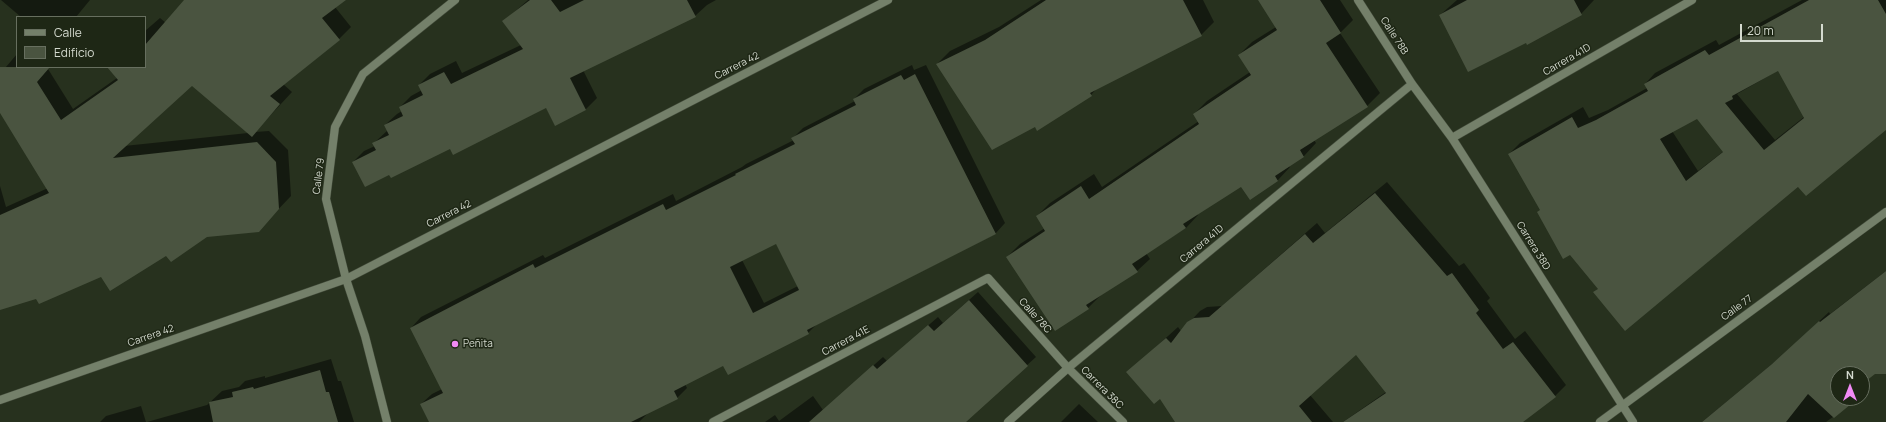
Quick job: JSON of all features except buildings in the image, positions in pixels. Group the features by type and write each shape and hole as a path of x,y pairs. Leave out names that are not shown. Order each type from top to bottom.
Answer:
{"street":[{"name":"Calle 79","path":"387,422 365,336 346,279 326,199 336,127 363,74 456,0"},
{"name":"Carrera 42","path":"0,400 346,279 888,0"},
{"name":"Calle 78B","path":"1358,0 1412,84"},
{"name":"Carrera 41D","path":"1452,138 1692,0"},
{"name":"Carrera 38D","path":"1412,84 1452,138 1633,422"},
{"name":"Carrera 41D","path":"1008,422 1068,368 1412,84"},
{"name":"Calle 77","path":"1600,422 1886,212"},
{"name":"Calle 78C","path":"988,278 1068,368"},
{"name":"Carrera 41E","path":"713,422 988,278"},
{"name":"Carrera 38C","path":"1068,368 1123,422"}],"place":[{"name":"Peñita","path":"455,344"}]}
